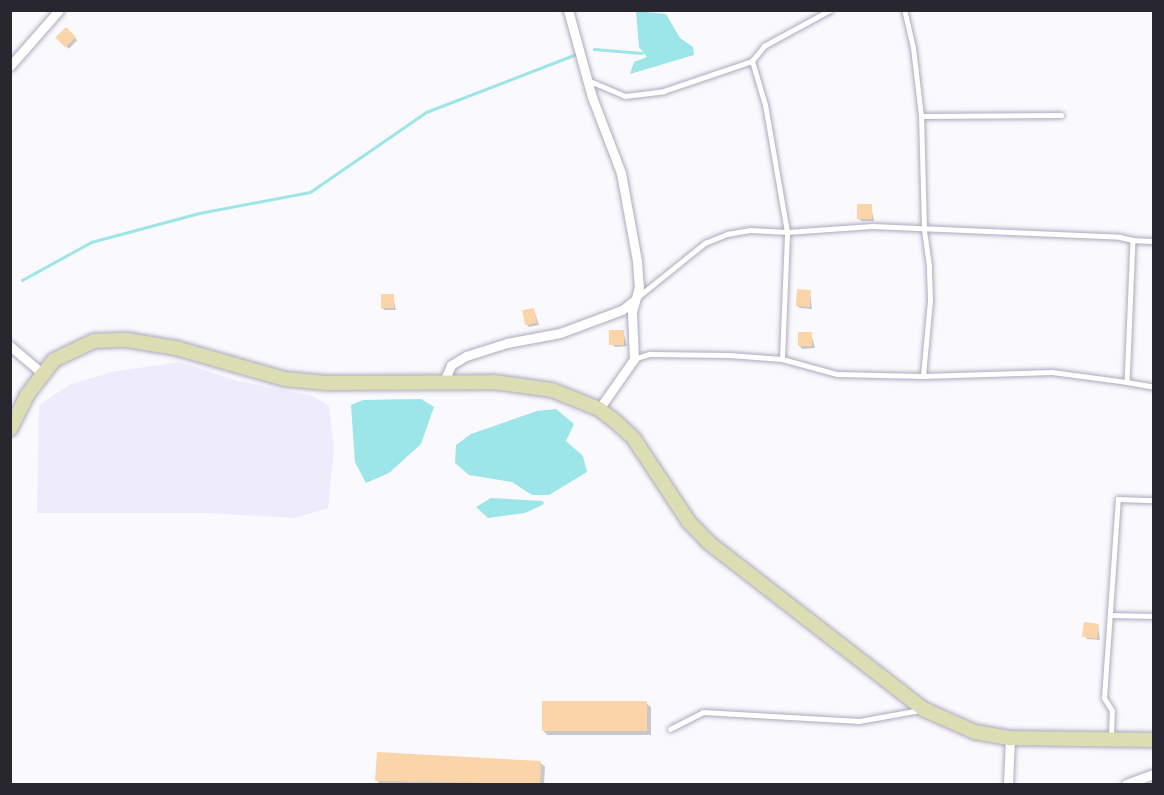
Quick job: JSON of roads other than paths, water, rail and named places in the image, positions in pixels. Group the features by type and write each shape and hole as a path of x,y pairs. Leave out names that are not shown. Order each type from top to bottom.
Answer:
{"main road":[{"path":"10,429 42,374 68,350 94,342 127,340 176,348 285,379 327,384 444,381 530,385 575,397 599,409 634,439 688,522 708,542 923,709 975,732 1010,738 1112,742 1154,740"}],"street":[{"path":"10,66 59,10"},
{"path":"568,10 586,72 621,173 638,261 632,312 634,359 599,409"},
{"path":"444,381 451,365 466,356 507,343 561,333 622,310 635,300"},
{"path":"10,346 42,374"},
{"path":"1008,784 1010,738"},
{"path":"1126,784 1154,774"}],"lane":[{"path":"586,72 596,85 625,96 664,91 752,61 765,46 830,10"},
{"path":"904,10 921,116 924,229 930,300 923,376"},
{"path":"752,61 765,105 787,232 782,359"},
{"path":"921,116 1061,115"},
{"path":"635,300 705,243 727,234 750,230 787,232 823,227 1029,230 1154,241"},
{"path":"1127,382 1133,240"},
{"path":"634,359 649,354 782,359 837,374 923,376 1052,372 1154,387"},
{"path":"1112,742 1112,711 1104,698 1118,499 1154,500"},
{"path":"1110,615 1154,616"},
{"path":"670,729 703,712 859,721 923,709"}],"water":[{"path":"636,11 666,14 680,38 693,47 694,55 630,74 634,62 647,57 639,47"},
{"path":"421,399 434,407 421,444 389,473 366,483 355,462 351,405 363,400"},
{"path":"556,409 574,424 566,441 583,456 587,472 549,495 532,495 512,482 469,475 455,463 456,445 471,434 537,411"},
{"path":"491,498 543,501 544,504 525,513 488,518 476,507"}],"waterway":[{"path":"594,49 642,53"},
{"path":"22,280 91,242 199,213 310,192 426,112 574,55"}]}
